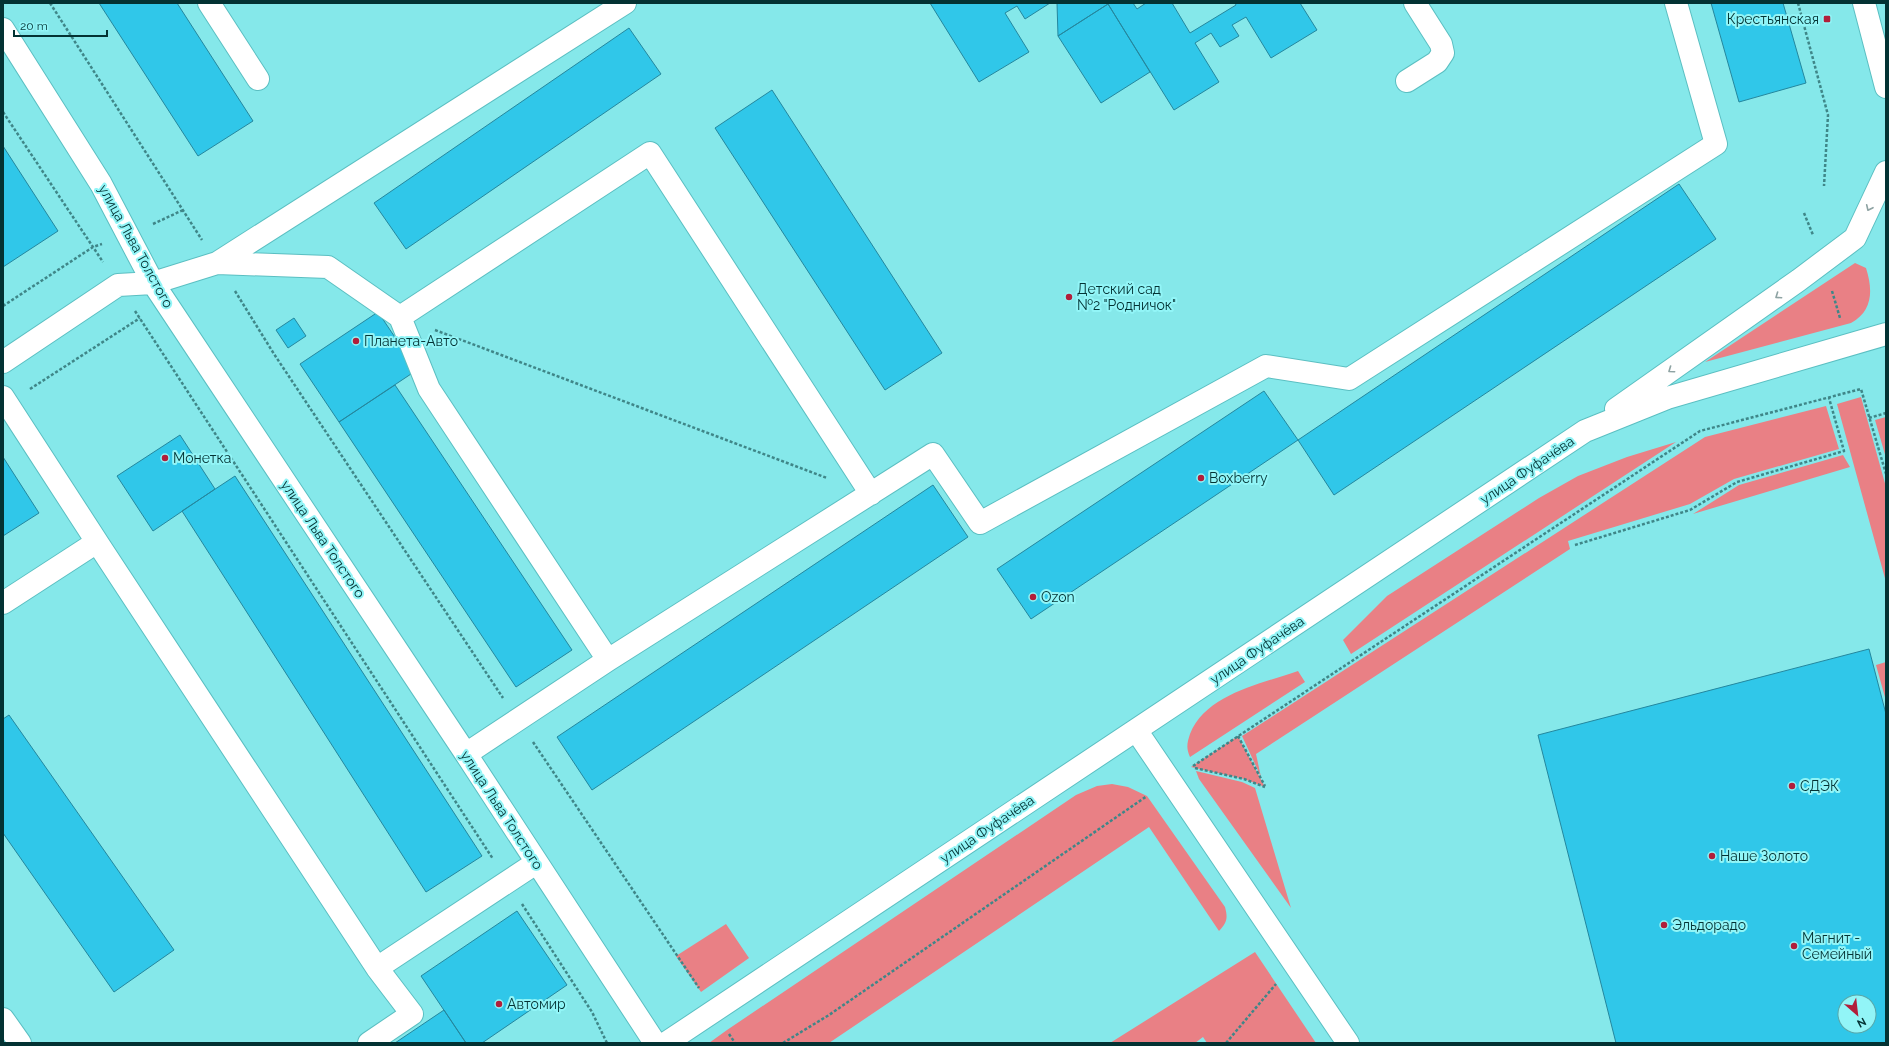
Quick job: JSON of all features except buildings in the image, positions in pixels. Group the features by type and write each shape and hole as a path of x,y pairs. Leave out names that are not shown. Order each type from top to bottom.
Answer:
{"street":[{"path":"209,3 258,79"},
{"path":"3,362 118,285 153,283 217,263 625,3"},
{"path":"1407,81 1437,62 1443,53 1441,44 1415,3"},
{"path":"466,754 608,660 933,454 980,523 1266,366 1349,379 1716,144 1676,3"},
{"path":"1864,3 1886,87"},
{"name":"улица Льва Толстого","path":"3,29 101,184 153,283 466,754 655,1043"},
{"path":"400,317 650,153 871,494"},
{"path":"1585,431 1799,280 1855,238 1886,172"},
{"path":"217,263 328,267 400,317 428,389 608,660"},
{"name":"улица Фуфачёва","path":"666,1043 1585,431 1667,398 1886,334"},
{"path":"5,400 377,968 412,1014 369,1043"},
{"path":"3,603 97,542"},
{"path":"1136,730 1348,1043"},
{"path":"377,968 536,863"},
{"path":"3,1019 20,1043"}],"path":[{"path":"50,3 278,360 701,992"},
{"path":"1798,3 1828,115 1824,186"},
{"path":"3,112 140,318 508,882 592,1012 607,1043"},
{"path":"3,306 93,247 129,236 183,210"},
{"path":"1804,213 1814,239"},
{"path":"1831,288 1842,325"},
{"path":"400,317 871,494"},
{"path":"5,400 140,318"},
{"path":"1238,736 1248,758 1265,786 1244,779 1191,767 1700,431 1861,389 1886,474"},
{"path":"1575,545 1690,510 1737,482 1844,451 1829,398"},
{"path":"1869,418 1886,413"},
{"path":"783,1043 835,1011 1170,780"},
{"path":"1226,1043 1277,984"},
{"path":"727,1030 735,1043"}],"shaded area":[{"path":"1855,263 1866,268 1870,284 1870,292 1864,312 1851,323 1705,362"},
{"path":"1861,397 1886,487 1886,582 1837,404"},
{"path":"1826,406 1839,449 1734,479 1690,504 1568,541 1570,549 1256,754 1261,777 1242,736 1705,437"},
{"path":"1886,417 1886,458 1875,420"},
{"path":"1676,442 1351,654 1343,640 1387,596 1539,498 1578,476 1627,457"},
{"path":"1843,455 1850,467 1693,514 1739,485"},
{"path":"1886,662 1886,701 1876,665"},
{"path":"1298,671 1305,682 1190,757 1187,746 1190,734 1198,720 1208,709 1236,692"},
{"path":"1238,736 1265,787 1244,779 1191,767"},
{"path":"1196,771 1242,782 1255,788 1291,908 1199,779"},
{"path":"1112,784 1128,787 1147,796 1225,907 1226,920 1219,931 1149,827 829,1043 709,1043 1076,795 1097,786"},
{"path":"726,924 749,958 701,992 676,956"},
{"path":"1255,952 1316,1043 1207,1043 1203,1037 1195,1043 1110,1043"}],"place":[{"name":"Крестьянская","path":"1827,19"},
{"name":"Детский сад №2 \"Родничок\"","path":"1069,297"},
{"name":"Планета-Авто","path":"356,341"},
{"name":"Монетка","path":"165,458"},
{"name":"Boxberry","path":"1201,478"},
{"name":"Ozon","path":"1033,597"},
{"name":"СДЭК","path":"1792,786"},
{"name":"Наше Золото","path":"1712,856"},
{"name":"Эльдорадо","path":"1664,925"},
{"name":"Магнит - Семейный","path":"1794,946"},
{"name":"Автомир","path":"499,1004"}]}
